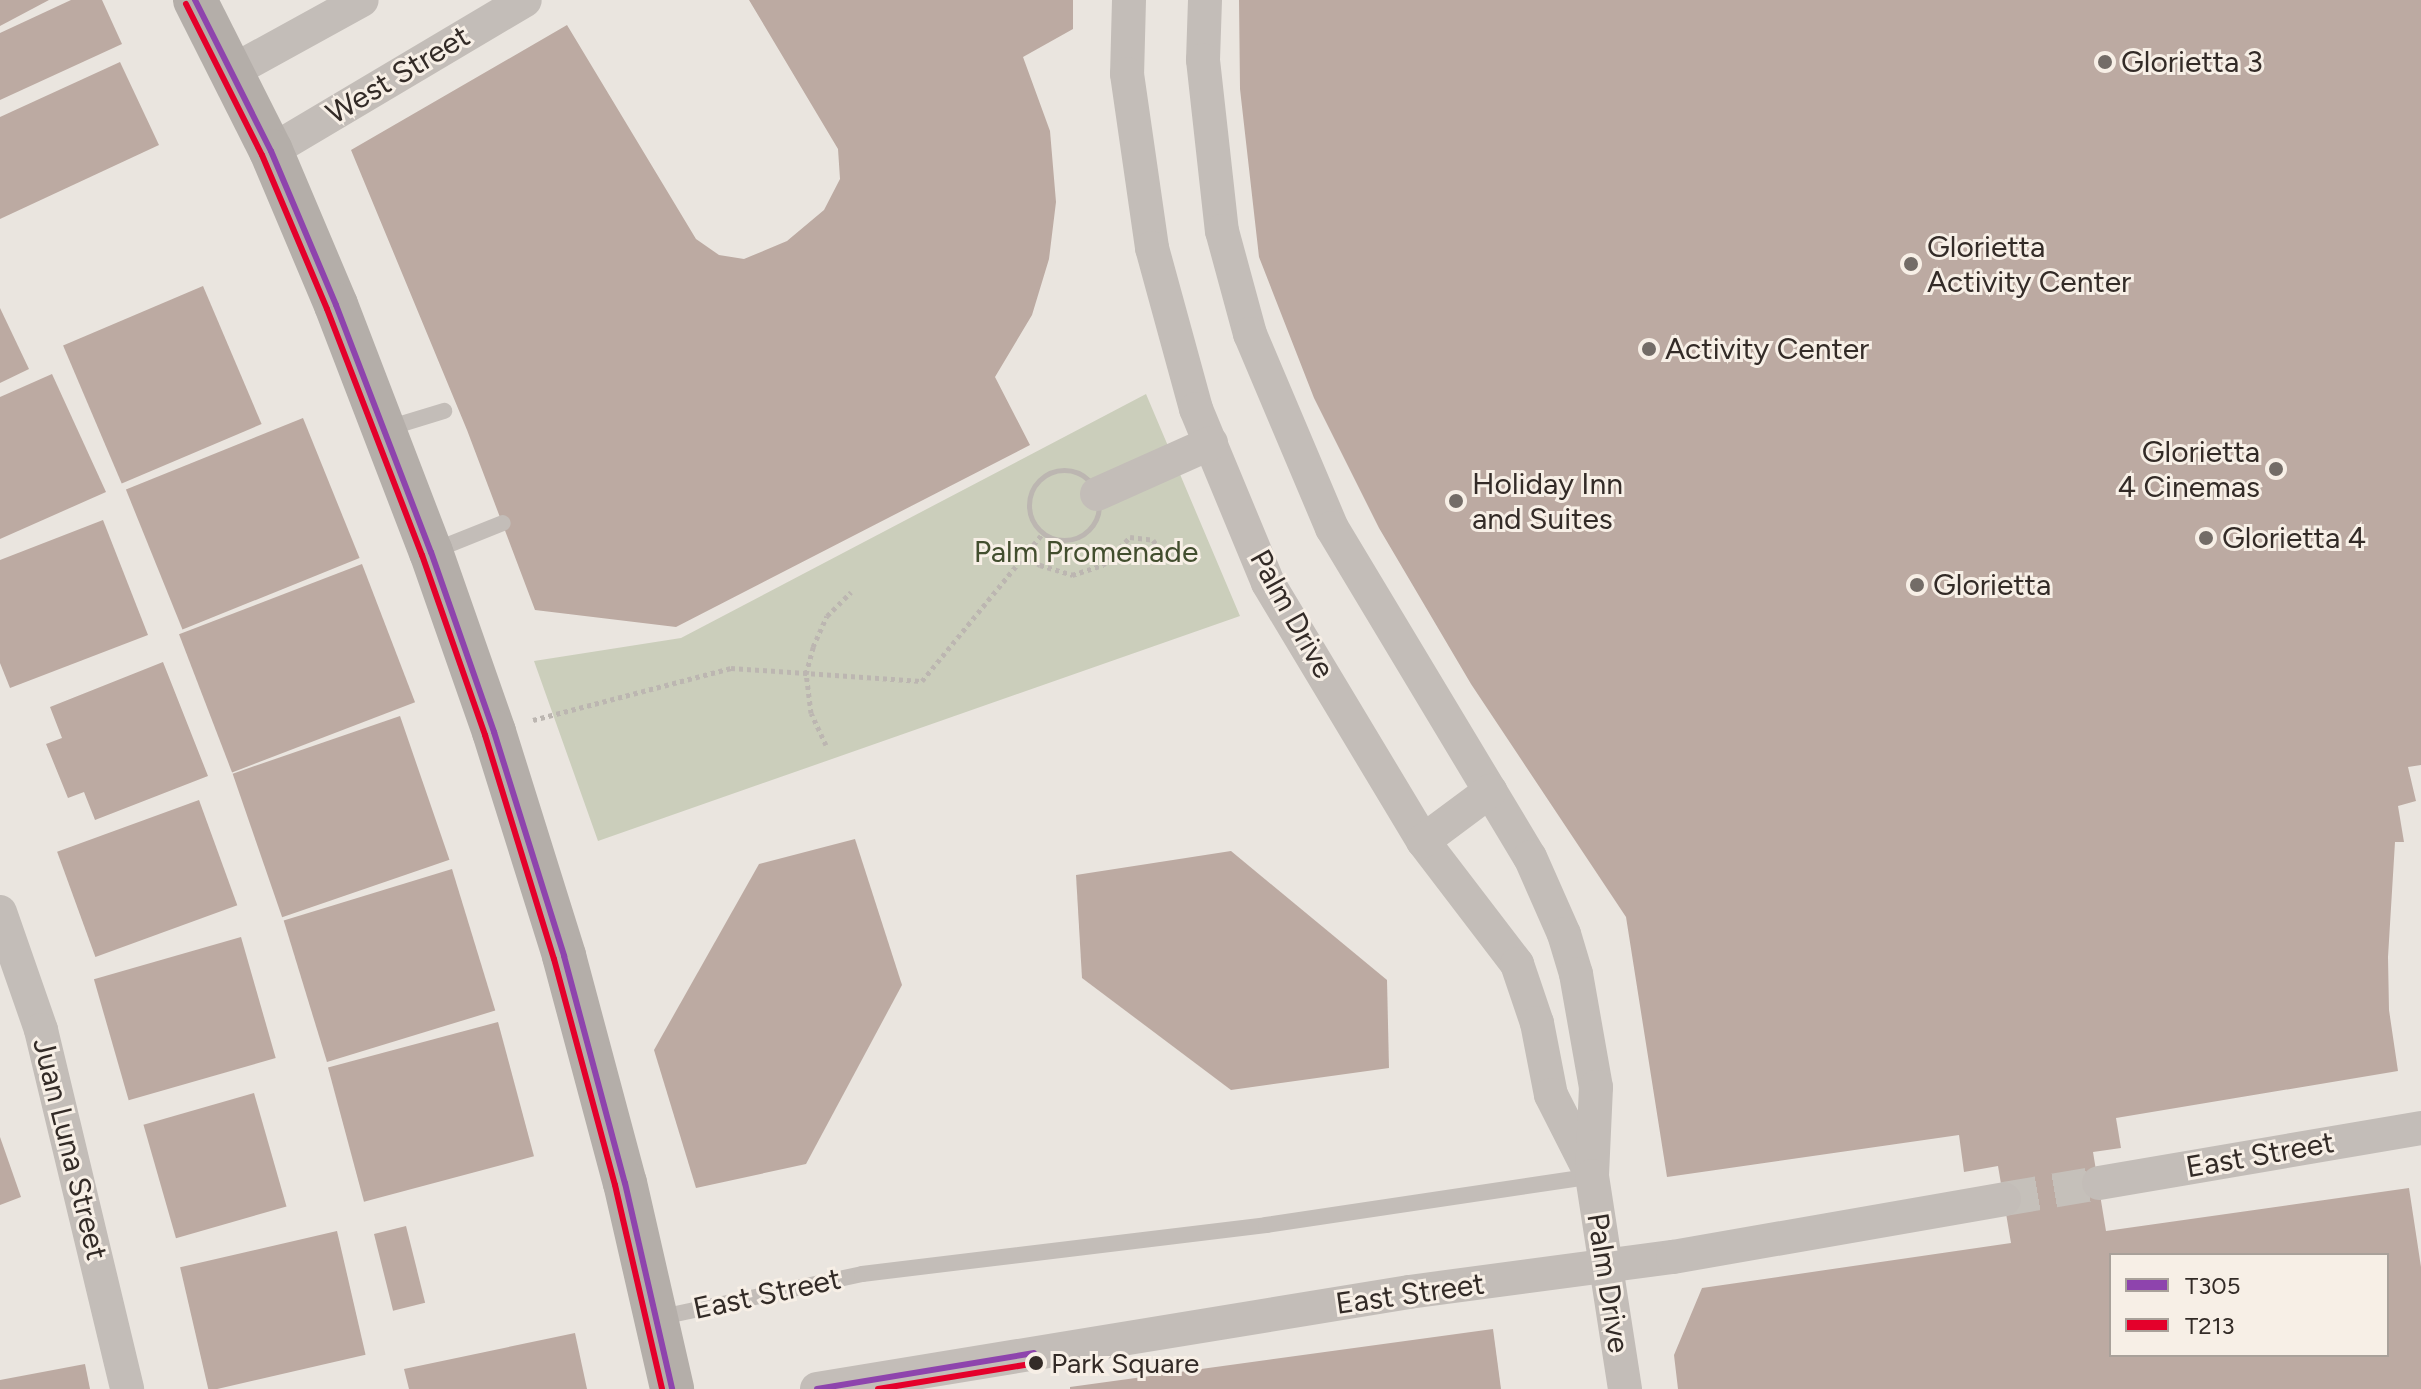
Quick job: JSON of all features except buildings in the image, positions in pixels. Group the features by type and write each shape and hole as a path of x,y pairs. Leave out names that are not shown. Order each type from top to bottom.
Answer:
{"main road":[{"path":"195,0 271,151 385,429 494,732 564,956 625,1183 672,1389"}],"street":[{"path":"231,72 362,0"},
{"name":"West Street","path":"271,151 525,0"},
{"name":"Palm Drive","path":"1129,0 1127,74 1152,248 1196,409 1268,583 1375,755 1423,841 1517,964 1537,1023 1551,1095 1592,1176"},
{"name":"Palm Drive","path":"1205,0 1203,60 1222,231 1250,334 1332,528 1546,889 1576,974 1596,1087 1592,1176 1625,1389"},
{"path":"1097,494 1211,443"},
{"path":"1423,841 1490,791"},
{"name":"Juan Luna Street","path":"0,912 41,1030 127,1389"},
{"name":"East Street","path":"2099,1183 2421,1128"},
{"name":"East Street","path":"817,1389 1409,1292 1606,1267 2004,1199"}],"lane":[{"path":"385,429 444,411"},
{"path":"431,552 503,523"},
{"name":"East Street","path":"656,1318 862,1274 1266,1225 1592,1176"}],"path":[{"path":"552,715 731,668 922,681 1043,533"},
{"path":"1024,555 1040,565 1072,575 1103,565 1130,537 1153,540 1162,553"},
{"path":"826,745 811,713 806,674 813,647 827,616 851,592"}],"green space":[{"name":"Palm Promenade","path":"1146,394 1240,616 598,841 534,661 681,638"}],"tunnel":[{"path":"2004,1199 2099,1183"}],"transit line":[{"name":"T305","path":"195,0 271,151 336,305 431,552 494,732 564,956 625,1183 672,1389"},
{"name":"T213","path":"186,4 262,155 327,309 422,555 485,735 554,959 615,1185 662,1389"},
{"name":"T305","path":"817,1389 1034,1353"},
{"name":"T213","path":"878,1389 1036,1363"}],"place":[{"name":"Glorietta 3","path":"2105,62"},
{"name":"Glorietta Activity Center","path":"1911,264"},
{"name":"Activity Center","path":"1649,349"},
{"name":"Glorietta 4 Cinemas","path":"2276,469"},
{"name":"Holiday Inn and Suites","path":"1456,501"},
{"name":"Glorietta 4","path":"2206,538"},
{"name":"Glorietta","path":"1917,585"},
{"name":"Park Square","path":"1036,1363"}]}
